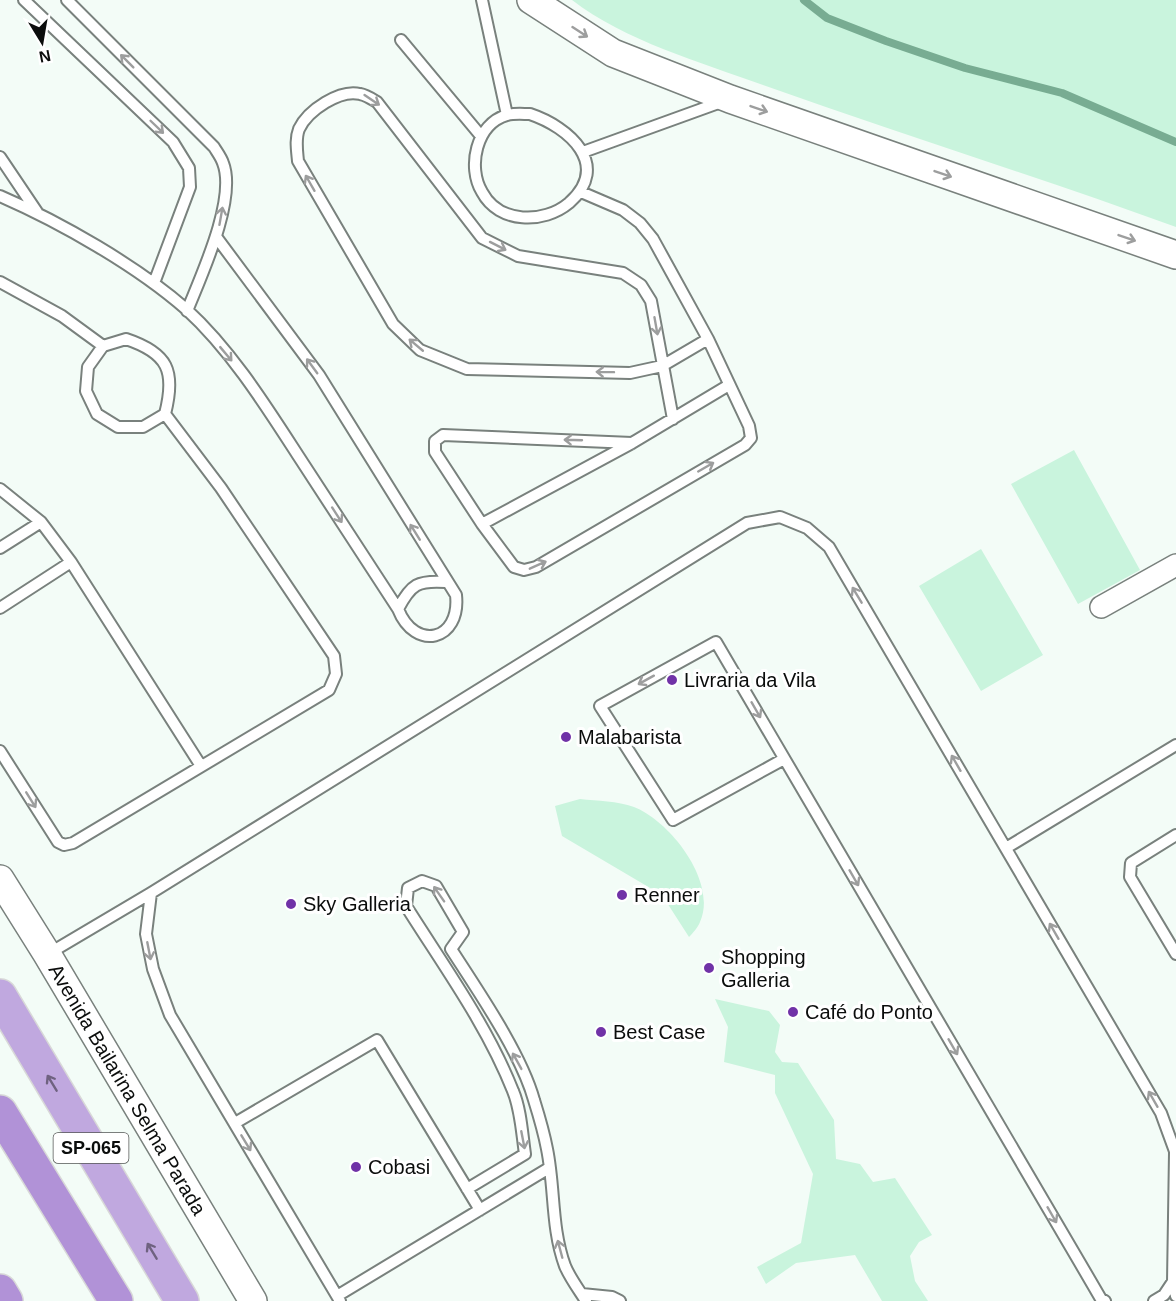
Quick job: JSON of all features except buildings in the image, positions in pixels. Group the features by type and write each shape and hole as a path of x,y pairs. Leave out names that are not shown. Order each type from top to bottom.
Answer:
{"highway":[{"name":"SP-065","path":"0,996 182,1301"},
{"name":"SP-065","path":"0,1112 116,1301"},
{"path":"0,1291 6,1301"}],"street":[{"path":"531,0 613,53 730,99 1176,255"},
{"path":"1101,607 1176,565"},
{"name":"Avenida Bailarina Selma Parada","path":"0,879 253,1301"}],"lane":[{"path":"24,0 173,142 189,168 190,187 154,283"},
{"path":"67,0 214,147 224,163 226,187 217,238 187,311"},
{"path":"482,0 507,115"},
{"path":"401,40 482,136"},
{"path":"673,419 662,366 651,301 641,285 623,273 518,256 482,238 377,102 361,94 345,93 319,107 300,127 296,141 298,161 393,324 420,350 467,369 630,373 662,366 708,339"},
{"path":"583,152 730,99"},
{"path":"530,114 551,121 569,134 583,152 585,177 581,192 560,210 532,220 503,213 482,193 474,164 482,136 492,122 507,115 530,114"},
{"path":"0,157 37,212"},
{"path":"581,192 623,210 640,223 653,239 708,339 749,426 751,438 745,445 536,567 524,570 514,567 482,524 435,452 435,441 443,435 632,443"},
{"path":"0,196 37,212 154,283 187,311 227,354 268,410 398,609 404,625 418,635 435,636 450,628 458,612 456,595 319,375 217,238"},
{"path":"0,282 62,316 103,346"},
{"path":"126,339 149,347 166,365 171,389 165,414 143,427 118,427 97,414 86,392 88,367 103,346 126,339"},
{"path":"482,524 632,443 729,385"},
{"path":"0,751 58,842 64,845 73,843 329,690 336,674 334,656 221,488 165,414"},
{"path":"2,493 41,522 71,562 201,766"},
{"path":"47,954 151,893 747,523 780,517 807,528 829,547 1161,1113 1176,1154 1174,1280 1176,1296"},
{"path":"0,548 41,522"},
{"path":"0,608 71,562"},
{"path":"398,609 407,591 425,580 446,582"},
{"path":"784,759 673,820 600,706 716,642 1096,1290 1106,1301"},
{"path":"1006,848 1176,745"},
{"path":"1176,835 1131,863 1130,877 1176,954"},
{"path":"467,1190 525,1154 514,1093 506,1076 479,1025 406,906 408,888 422,881 436,886 463,932 451,949 522,1071 534,1098 549,1168 557,1236 566,1269 584,1298 612,1297 620,1301"},
{"path":"151,893 146,934 153,969 170,1015 339,1299 549,1168"},
{"path":"235,1123 377,1040 480,1210"},
{"path":"1154,1301 1164,1295 1174,1280"}],"green space":[{"path":"572,0 1176,0 1176,227 689,59 615,27"},
{"path":"1074,450 1140,570 1078,604 1011,484"},
{"path":"981,549 1043,655 981,691 919,586"},
{"path":"580,799 614,802 634,807 648,814 675,839 697,872 702,889 704,906 700,922 689,937 662,895 562,836 555,806"},
{"path":"715,999 769,1011 780,1025 775,1052 782,1062 798,1063 834,1120 836,1159 860,1164 873,1182 895,1178 932,1235 919,1242 910,1256 915,1281 928,1301 882,1301 855,1255 796,1263 766,1284 757,1267 801,1243 813,1174 775,1093 775,1075 724,1062 728,1027"}],"waterway":[{"path":"804,0 827,18 886,41 965,68 1062,93 1176,142"}],"place":[{"name":"Livraria da Vila","path":"672,680"},
{"name":"Malabarista","path":"566,737"},
{"name":"Renner","path":"622,895"},
{"name":"Sky Galleria","path":"291,904"},
{"name":"Shopping Galleria","path":"709,968"},
{"name":"Café do Ponto","path":"793,1012"},
{"name":"Best Case","path":"601,1032"},
{"name":"Cobasi","path":"356,1167"}]}
